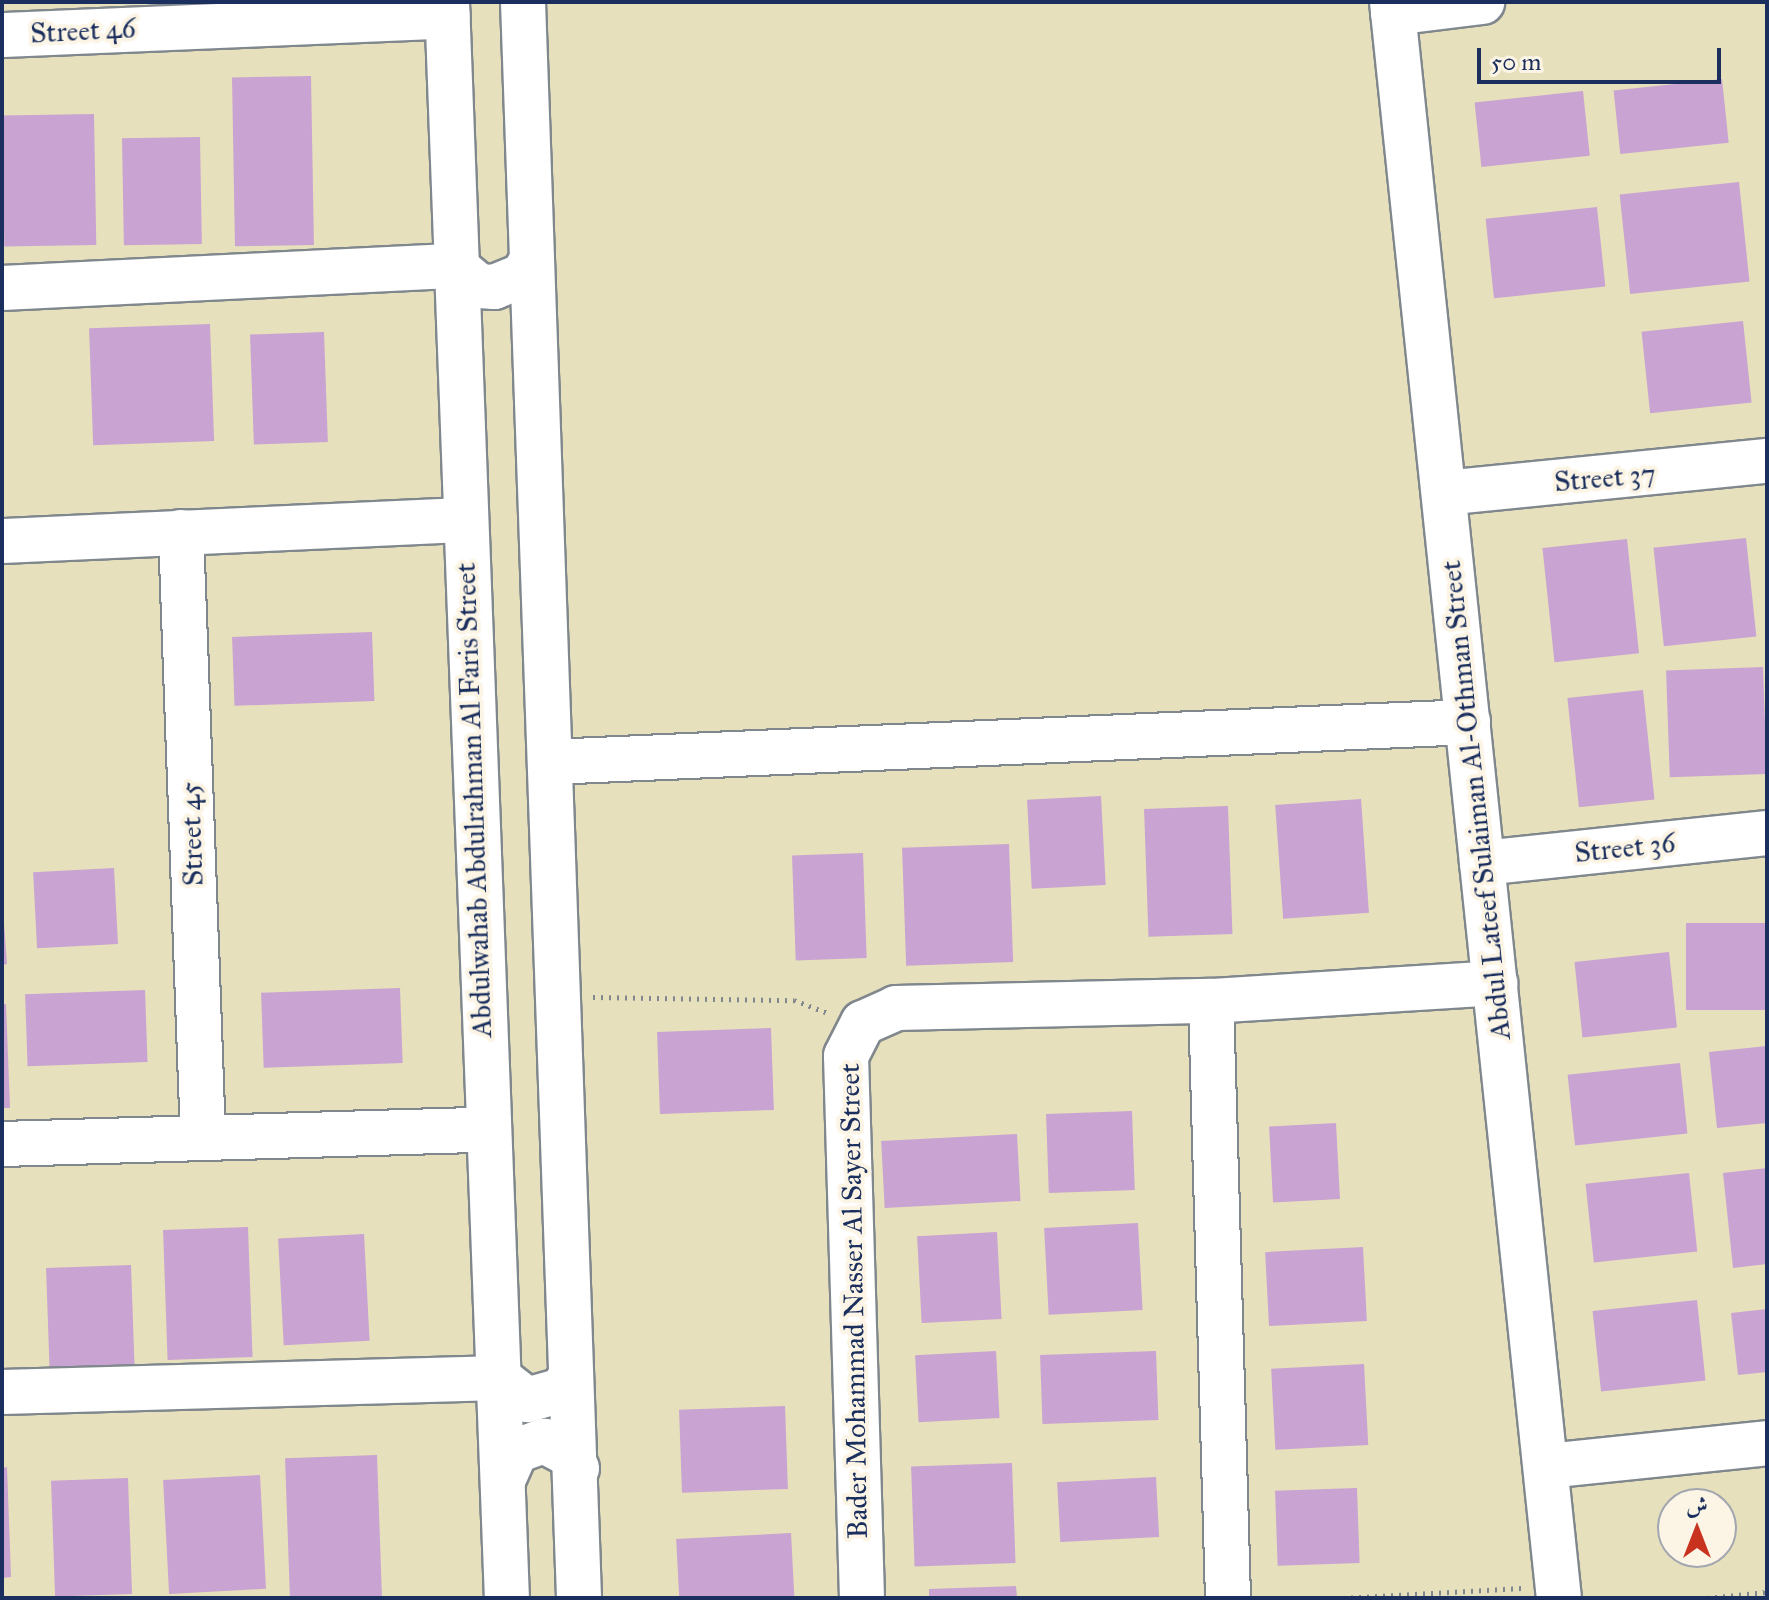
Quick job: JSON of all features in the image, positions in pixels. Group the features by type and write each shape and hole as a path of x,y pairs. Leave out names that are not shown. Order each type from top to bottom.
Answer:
{"street":[{"path":"523,2 556,996 577,1468 579,1598"},
{"path":"1393,8 1482,2"},
{"name":"Abdul Lateef Sulaiman Al-Othman Street","path":"1393,8 1559,1592"},
{"name":"Street 46","path":"2,35 164,15 447,9"},
{"name":"Abdulwahab Abdulrahman Al Faris Street","path":"447,9 463,520 486,1130 504,1478 506,1596"},
{"path":"2,288 455,266 479,286 494,287 523,275 531,261"},
{"path":"458,344 465,330 493,314 523,323 534,335"},
{"name":"Street 37","path":"1444,493 1767,461"},
{"path":"2,541 463,520"},
{"name":"Street 45","path":"181,532 203,1137"},
{"path":"550,762 1468,722"},
{"name":"Street 36","path":"1482,863 1767,833"},
{"name":"Bader Mohammad Nasser Al Sayer Street","path":"862,1598 846,1056 854,1034 896,1008 1211,1001 1495,983"},
{"path":"1211,1001 1228,1598"},
{"path":"2,1144 486,1130"},
{"path":"2,1392 499,1378 510,1393 536,1400 562,1390 571,1375"},
{"path":"504,1478 516,1451 544,1441 570,1455 577,1468"},
{"path":"1546,1466 1767,1443"}],"path":[{"path":"556,996 794,1000 820,1007 854,1034"},
{"path":"1343,1598 1559,1592"},
{"path":"1707,1598 1767,1592"}],"building":[{"path":"311,76 314,245 235,246 232,77"},
{"path":"1722,79 1729,143 1620,154 1614,90"},
{"path":"1583,91 1590,156 1481,167 1475,102"},
{"path":"94,114 96,245 4,247 2,116"},
{"path":"200,137 202,244 124,245 122,138"},
{"path":"1739,182 1749,281 1630,294 1620,195"},
{"path":"1597,207 1605,287 1494,298 1486,219"},
{"path":"1743,321 1752,403 1650,413 1642,332"},
{"path":"210,324 214,441 93,445 89,328"},
{"path":"324,332 328,442 254,445 250,335"},
{"path":"1746,538 1756,636 1664,646 1654,548"},
{"path":"1627,539 1639,653 1554,662 1542,548"},
{"path":"372,632 374,701 234,706 232,637"},
{"path":"1763,667 1767,774 1670,777 1666,670"},
{"path":"1643,690 1654,799 1579,807 1567,698"},
{"path":"1101,796 1106,885 1032,889 1027,800"},
{"path":"1361,799 1369,913 1283,919 1275,805"},
{"path":"1228,806 1232,934 1149,937 1144,809"},
{"path":"1009,844 1013,962 906,966 902,848"},
{"path":"863,853 867,958 796,960 792,855"},
{"path":"114,868 118,944 37,948 33,872"},
{"path":"2,896 7,964 2,965"},
{"path":"1686,923 1767,923 1767,1010 1686,1010"},
{"path":"1669,952 1677,1028 1582,1038 1575,962"},
{"path":"400,988 403,1063 264,1068 261,993"},
{"path":"145,990 148,1062 28,1066 25,994"},
{"path":"6,1004 10,1108 2,1108 2,1005"},
{"path":"771,1028 774,1110 660,1114 657,1032"},
{"path":"1767,1046 1767,1123 1717,1128 1709,1052"},
{"path":"1680,1063 1687,1134 1575,1145 1568,1075"},
{"path":"1132,1111 1135,1190 1049,1193 1046,1114"},
{"path":"1336,1123 1340,1199 1273,1202 1269,1127"},
{"path":"1017,1134 1021,1201 885,1208 881,1141"},
{"path":"1767,1168 1767,1264 1733,1268 1723,1173"},
{"path":"1689,1173 1697,1252 1594,1262 1586,1184"},
{"path":"1138,1223 1143,1310 1049,1315 1044,1228"},
{"path":"248,1227 253,1357 168,1360 163,1230"},
{"path":"997,1232 1002,1319 922,1323 917,1236"},
{"path":"364,1234 370,1341 284,1345 278,1239"},
{"path":"1363,1247 1367,1321 1269,1326 1265,1252"},
{"path":"131,1265 135,1369 50,1372 46,1268"},
{"path":"1697,1300 1705,1381 1601,1392 1593,1311"},
{"path":"1767,1309 1767,1372 1738,1375 1731,1313"},
{"path":"996,1351 1000,1418 919,1422 915,1355"},
{"path":"1156,1351 1158,1420 1042,1424 1040,1355"},
{"path":"1364,1364 1368,1445 1275,1450 1271,1369"},
{"path":"785,1406 788,1489 682,1493 679,1410"},
{"path":"377,1455 382,1596 290,1598 285,1458"},
{"path":"1012,1463 1015,1563 915,1566 911,1467"},
{"path":"7,1467 11,1577 2,1578 2,1468"},
{"path":"260,1475 266,1589 169,1594 163,1480"},
{"path":"1156,1477 1159,1537 1060,1542 1057,1482"},
{"path":"128,1478 132,1594 55,1597 51,1481"},
{"path":"1357,1488 1360,1563 1278,1566 1275,1491"},
{"path":"791,1533 794,1598 679,1598 676,1539"},
{"path":"1016,1586 1017,1598 929,1598 929,1589"}]}
